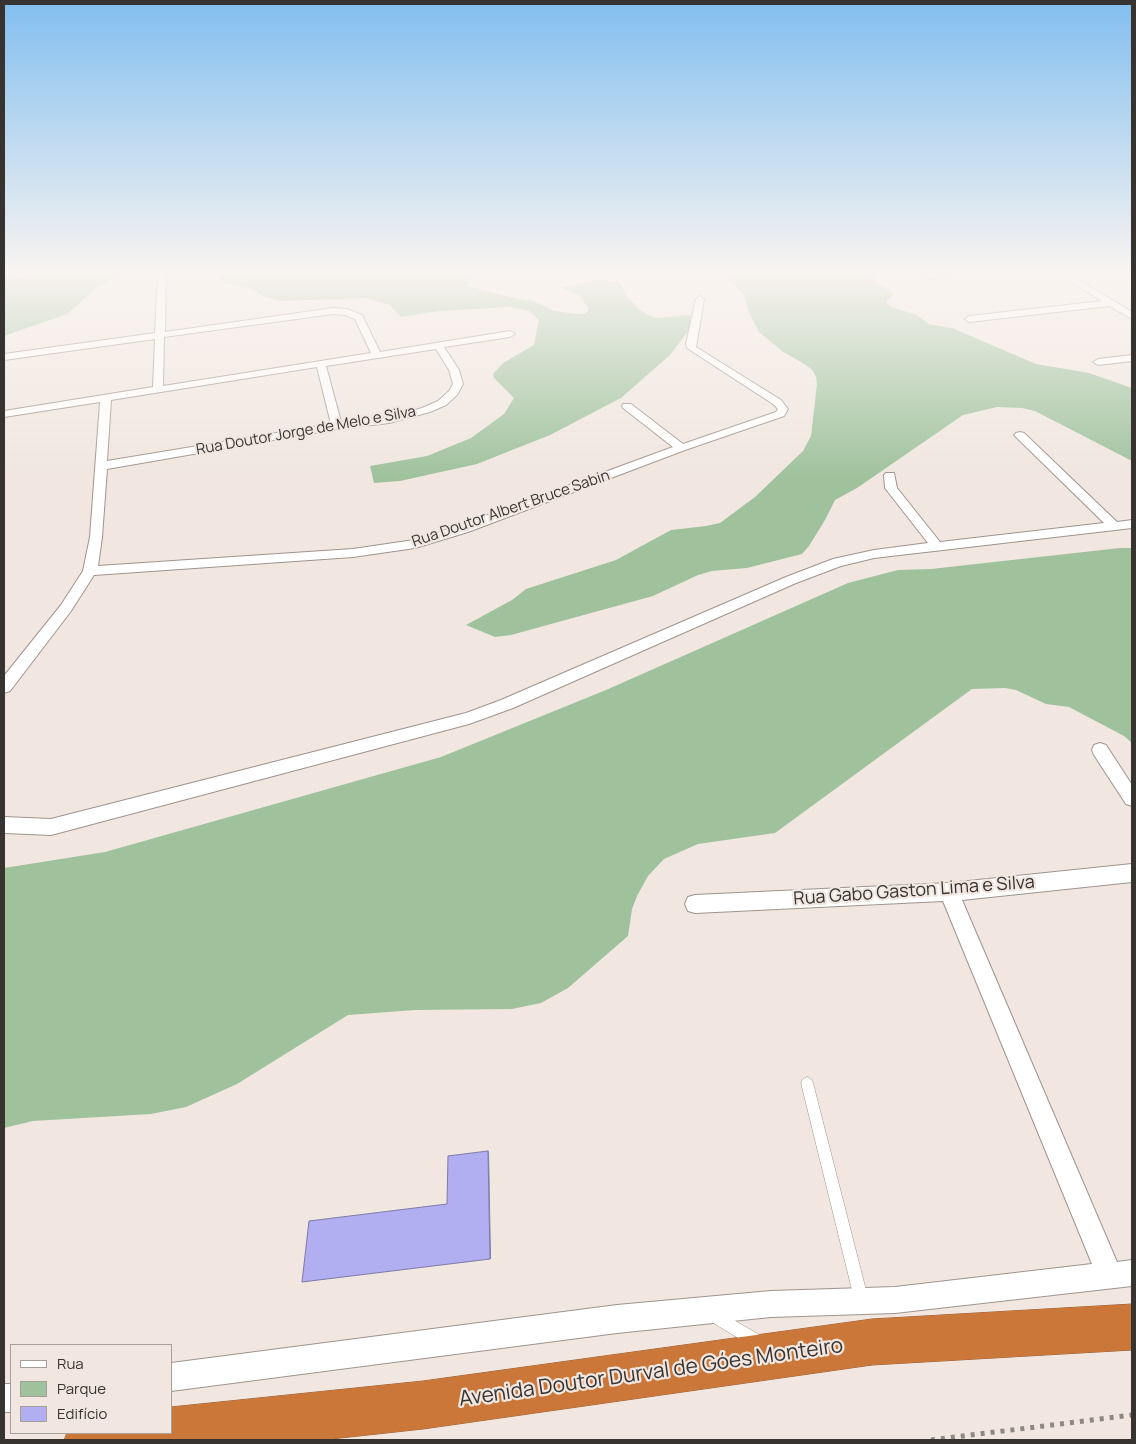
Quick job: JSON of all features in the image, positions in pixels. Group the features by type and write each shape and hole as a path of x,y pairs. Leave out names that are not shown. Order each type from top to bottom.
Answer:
{"highway":[{"name":"Avenida Doutor Durval de Góes Monteiro","path":"172,1432 423,1405 872,1342 1132,1327"},
{"path":"89,1440 150,1434"}],"street":[{"path":"4,356 108,341"},
{"path":"158,389 161,341"},
{"path":"370,341 377,356"},
{"path":"4,414 466,341"},
{"name":"Rua Doutor Albert Bruce Sabin","path":"90,571 353,553 415,544 463,529 681,448 773,417 782,412 783,409 777,402 692,348 692,341"},
{"name":"Rua Doutor Jorge de Melo e Silva","path":"101,466 337,426 389,420 442,403 453,393 458,384 454,370 439,346"},
{"path":"1098,362 1132,358"},
{"path":"321,365 337,426"},
{"path":"4,687 66,608 90,571 96,537 106,397"},
{"path":"627,406 681,448"},
{"path":"1020,435 1112,525"},
{"path":"890,475 891,488 937,546"},
{"path":"4,825 42,827 66,823 441,727 507,704 815,570 838,562 874,554 1132,524"},
{"path":"1100,750 1132,799"},
{"name":"Rua Gabo Gaston Lima e Silva","path":"694,904 949,892 1132,873"},
{"path":"172,1377 617,1319 771,1304 895,1300 1121,1274 949,892"}],"lane":[{"path":"806,1083 862,1300"},
{"path":"706,1310 780,1354"}],"path":[{"path":"931,1440 1132,1415"}],"green space":[{"path":"535,341 680,341 670,355 621,398 550,435 477,464 400,481 374,483 370,466 427,456 471,438 504,414 514,398 494,378 493,374 503,363 534,345"},
{"path":"770,341 983,341 1036,364 1089,373 1132,388 1132,461 1035,411 1022,408 997,407 963,415 857,488 835,500 825,520 802,554 747,568 712,571 698,575 653,596 511,635 495,637 466,625 512,600 526,589 616,560 671,530 720,523 755,497 803,451 811,436 817,384 816,377 813,371 806,365 782,351"},
{"path":"1132,548 1132,743 1124,736 1069,707 1046,704 1016,690 1005,688 972,689 775,833 698,844 664,859 648,876 637,896 632,909 628,936 568,988 541,1003 512,1009 415,1010 348,1015 237,1084 186,1107 151,1114 33,1121 4,1128 4,868 105,852 441,757 606,690 848,583 898,570 931,569"}],"building":[{"path":"488,1151 490,1259 302,1282 309,1221 447,1204 448,1156"}]}
